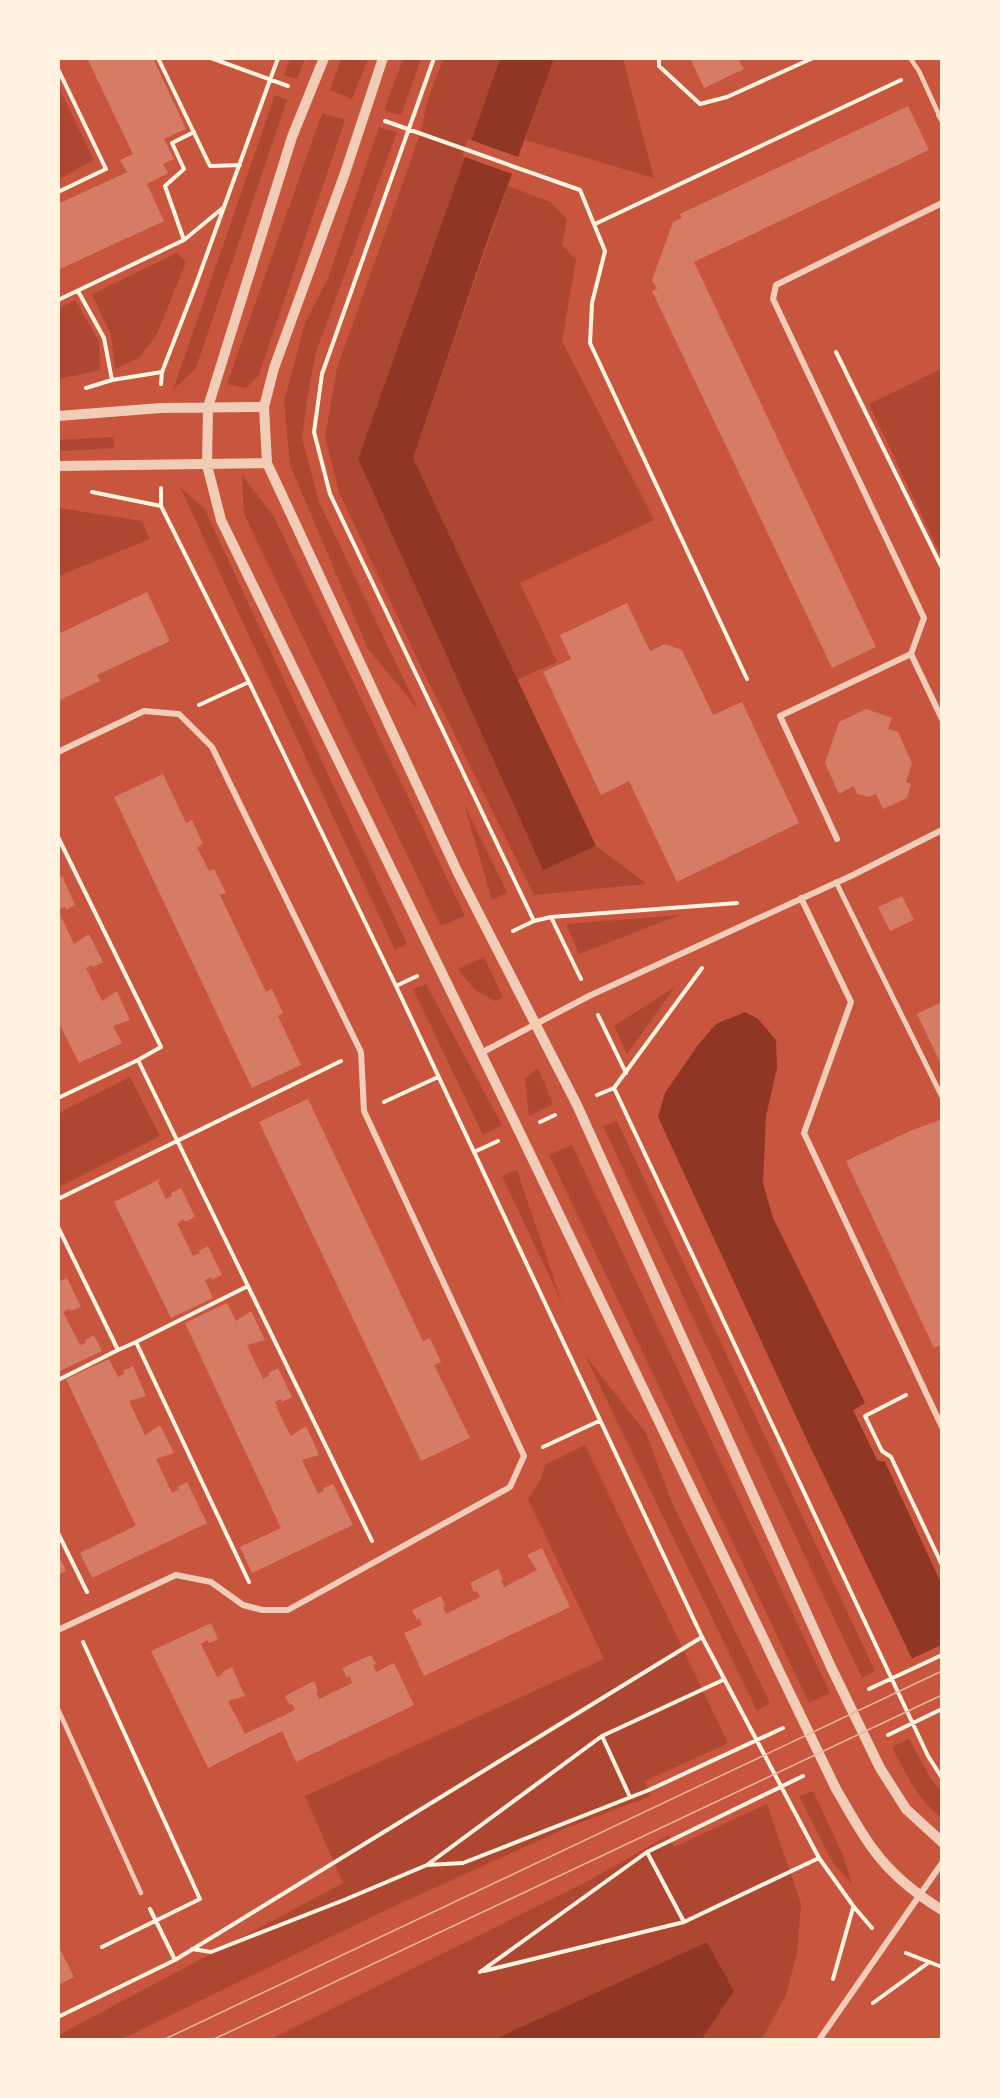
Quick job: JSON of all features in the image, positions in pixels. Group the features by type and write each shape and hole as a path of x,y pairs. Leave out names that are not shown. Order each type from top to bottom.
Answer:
{"street":[{"path":"324,58 292,137 208,407 207,465 221,520 836,1789 873,1849 919,1896 942,1910"},
{"path":"383,58 345,173 274,368 264,406 267,463 458,873 577,1105 831,1667 880,1768 906,1809 942,1842"},
{"path":"837,839 780,716 911,654 924,618 773,299 776,285 942,203"},
{"path":"58,416 161,408 264,406"},
{"path":"58,466 267,463"},
{"path":"911,654 942,719"},
{"path":"58,752 144,711 179,714 212,747 361,1052 364,1111 524,1456 510,1487 288,1610 262,1610 243,1605 211,1582 176,1575 58,1629"},
{"path":"481,1053 589,996 836,882 942,830"},
{"path":"836,882 942,1097"},
{"path":"801,898 851,1002 804,1132 942,1427"},
{"path":"819,2040 942,1863"}],"lane":[{"path":"910,58 919,71 941,116"},
{"path":"58,1709 141,1893"}],"path":[{"path":"158,58 210,166 240,165"},
{"path":"80,390 112,380 162,372 225,207 278,58"},
{"path":"434,58 322,374 314,432 330,494 534,921"},
{"path":"659,58 659,66 700,104 727,97 813,58"},
{"path":"58,69 106,169 58,192"},
{"path":"595,224 919,71"},
{"path":"184,240 165,186 184,169 172,143 194,132"},
{"path":"566,185 580,190 605,251 592,303 590,343 747,679"},
{"path":"58,300 184,240 225,207"},
{"path":"78,291 104,338 112,380"},
{"path":"836,352 942,568"},
{"path":"81,489 161,506 249,682 723,1680 819,1858 854,1907 886,1943 928,1963 942,1967"},
{"path":"179,714 249,682"},
{"path":"58,837 161,1047 58,1098"},
{"path":"551,917 742,903"},
{"path":"626,1073 729,932"},
{"path":"58,1199 361,1052"},
{"path":"138,1060 380,1557"},
{"path":"364,1111 438,1077"},
{"path":"614,1088 927,1756 942,1778"},
{"path":"58,1227 118,1350"},
{"path":"58,1380 248,1286"},
{"path":"136,1342 262,1610"},
{"path":"923,1387 865,1416 882,1451 891,1456 942,1565"},
{"path":"524,1456 599,1421"},
{"path":"58,1533 96,1612"},
{"path":"74,1622 200,1899 102,1947"},
{"path":"58,2017 175,1960 702,1637"},
{"path":"191,1949 211,1952 427,1865 602,1736 723,1680"},
{"path":"602,1736 630,1797"},
{"path":"427,1865 463,1863 649,1790"},
{"path":"671,1840 647,1852 480,1972 684,1922 819,1858"},
{"path":"647,1852 684,1922"},
{"path":"141,1893 175,1960"},
{"path":"832,1984 854,1907"},
{"path":"871,2005 928,1963"}],"shaded area":[{"path":"290,59 305,59 297,79 284,75"},
{"path":"341,59 368,59 352,99 330,90"},
{"path":"403,59 421,59 401,115 384,110"},
{"path":"443,59 500,59 358,459 543,870 596,846 647,884 534,895 422,669 339,492 325,437 337,368 422,129 426,105"},
{"path":"500,59 554,59 488,239 413,458 596,846 543,870 358,459"},
{"path":"554,59 623,59 654,178 525,140"},
{"path":"58,86 94,160 59,179 58,179"},
{"path":"275,95 287,100 196,368 173,390"},
{"path":"322,113 345,120 259,375 246,388 227,384"},
{"path":"379,127 397,132 316,352 302,438 319,502 418,709 368,649 290,465 284,401 305,323 328,278"},
{"path":"508,186 550,202 567,219 562,245 576,260 562,341 654,520 520,583 557,662 517,680 413,458"},
{"path":"177,253 186,262 157,334 139,358 115,369 111,335 92,294"},
{"path":"75,300 99,341 100,370 59,379 59,308"},
{"path":"941,369 941,556 869,404"},
{"path":"113,437 114,448 59,451 59,440"},
{"path":"242,475 274,517 465,916 441,926 244,514"},
{"path":"180,487 204,508 407,944 395,950"},
{"path":"59,508 142,521 150,539 59,576"},
{"path":"464,804 507,892 492,900"},
{"path":"680,915 579,954 566,924"},
{"path":"484,957 503,997 495,1001 475,990 458,969"},
{"path":"426,984 502,1125 483,1135 413,989"},
{"path":"675,987 627,1054 614,1026"},
{"path":"745,1012 758,1019 776,1040 777,1068 766,1116 763,1183 773,1218 865,1403 853,1410 877,1460 885,1462 941,1583 941,1719 805,1436 658,1117 665,1093 698,1045 716,1024"},
{"path":"538,1068 553,1104 529,1116 525,1079"},
{"path":"130,1077 160,1136 59,1187 59,1113"},
{"path":"617,1121 875,1671 862,1678 603,1126"},
{"path":"572,1145 830,1693 809,1703 549,1155"},
{"path":"517,1170 562,1303 502,1176"},
{"path":"585,1355 646,1433 671,1500 770,1703 757,1711"},
{"path":"585,1445 728,1743 645,1781 651,1796 569,1827 388,1909 122,2039 59,2040 59,2035 343,1883 305,1796 604,1659 528,1499 541,1479 545,1465"},
{"path":"909,1739 931,1779 941,1791 941,1817 925,1803 907,1776 892,1747"},
{"path":"813,1791 843,1855 852,1884 833,1863 799,1796"},
{"path":"767,1804 801,1904 797,1953 786,1995 762,2039 702,2039 734,1991 707,1942 495,2039 269,2040 590,1880 669,1835 674,1847"},
{"path":"707,1942 734,1991 702,2039 495,2039"}],"pier":[{"path":"468,139 521,158 515,175 462,156"},
{"path":"941,1645 942,1721 940,1721 909,1660"}],"building":[{"path":"87,58 153,58 186,129 164,139 174,159 163,164 168,173 147,184 164,221 58,270 58,204 127,172 120,160 133,154"},
{"path":"690,58 744,58 739,61 744,69 704,88"},
{"path":"908,106 929,150 694,262 876,647 832,668 652,291 657,289 652,280 673,222 682,218 680,214"},
{"path":"147,592 170,641 97,675 100,681 58,701 58,634"},
{"path":"627,603 650,651 665,644 682,650 713,715 742,702 799,823 677,882 629,781 601,795 543,672 571,659 560,635"},
{"path":"866,709 892,718 888,729 898,732 912,763 906,782 911,784 907,798 883,809 876,794 869,797 857,794 854,786 839,794 825,763 839,722"},
{"path":"163,774 186,823 192,820 203,844 197,847 209,871 214,869 226,893 220,895 266,992 272,989 283,1013 278,1016 301,1065 252,1088 114,797"},
{"path":"62,876 75,905 66,910 65,907 58,910 58,878"},
{"path":"902,896 914,920 890,931 878,907"},
{"path":"58,910 74,944 89,934 103,962 86,968 102,1001 117,991 130,1020 113,1026 122,1043 79,1063 58,1021"},
{"path":"942,1002 942,1066 917,1014"},
{"path":"308,1099 423,1341 430,1338 441,1362 434,1365 470,1438 421,1461 259,1122"},
{"path":"942,1119 942,1344 934,1348 846,1161 910,1131"},
{"path":"160,1179 158,1183 166,1199 172,1196 171,1193 181,1188 195,1217 177,1223 193,1256 208,1246 222,1275 212,1280 211,1277 205,1280 213,1298 171,1318 114,1202"},
{"path":"67,1278 81,1307 63,1312 80,1345 86,1343 85,1340 94,1335 102,1351 58,1372 58,1282"},
{"path":"227,1303 236,1321 251,1311 265,1340 247,1345 263,1379 270,1375 268,1373 278,1368 292,1397 282,1402 281,1399 275,1402 282,1419 291,1436 306,1426 319,1455 302,1460 318,1494 324,1491 323,1488 333,1484 353,1525 252,1573 240,1547 281,1528 185,1323"},
{"path":"109,1359 118,1377 124,1374 123,1371 133,1366 146,1396 129,1401 145,1435 160,1425 174,1453 156,1459 172,1493 179,1489 177,1487 187,1482 207,1523 92,1578 80,1553 135,1524 66,1379"},
{"path":"542,1548 570,1607 424,1676 404,1633 422,1625 412,1610 441,1596 446,1614 480,1597 477,1591 474,1592 470,1583 498,1569 504,1587 537,1570 527,1555"},
{"path":"58,1554 66,1571 58,1575"},
{"path":"211,1623 218,1639 209,1643 207,1640 201,1644 217,1677 232,1667 245,1696 228,1701 245,1734 295,1710 285,1696 314,1681 319,1699 352,1683 350,1676 347,1678 342,1668 371,1655 376,1664 373,1665 376,1672 394,1663 414,1705 296,1762 282,1731 208,1768 151,1651"},
{"path":"58,1945 74,1977 58,1985"}],"tram line":[{"path":"163,2040 942,1671"},
{"path":"212,2040 942,1695"}]}
